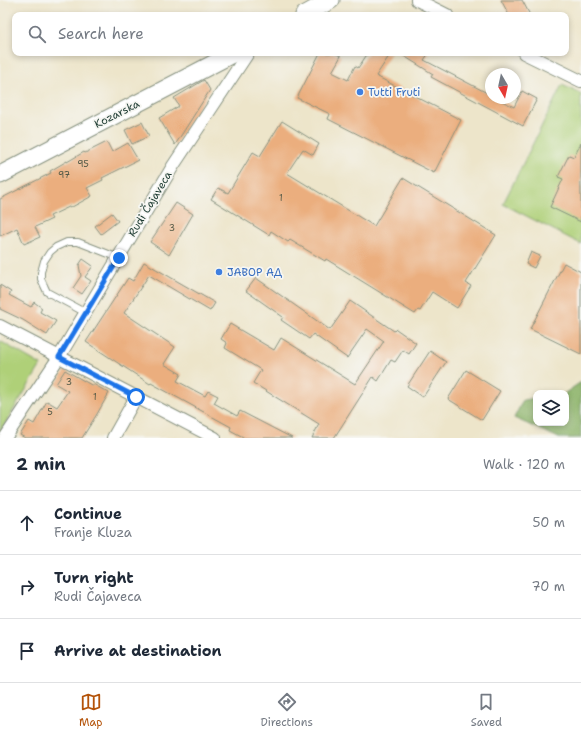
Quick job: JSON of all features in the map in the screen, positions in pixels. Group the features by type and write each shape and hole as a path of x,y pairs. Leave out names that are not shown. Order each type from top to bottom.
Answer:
{"street":[{"path":"309,12 331,0"},
{"path":"417,0 441,12"},
{"name":"Kozarska","path":"0,175 228,56"},
{"name":"Rudi Čajaveca","path":"5,438 59,357 173,166 246,56"},
{"path":"530,56 581,81"},
{"path":"0,326 215,438"},
{"path":"113,438 136,397"}],"lane":[{"path":"86,313 47,292 41,272 44,261 56,246 67,242 78,242 119,258"}],"green space":[{"path":"562,85 581,94 581,244 503,204"},
{"path":"0,341 41,365 0,432"},
{"path":"581,382 581,438 559,438 514,418 523,400 533,398 533,426 569,426 569,390"}],"building":[{"path":"501,0 522,0 528,12 507,12"},
{"path":"318,56 341,56 332,72 348,80 355,66 358,68 366,56 389,56 376,76 461,120 434,173 328,119 330,114 297,98"},
{"path":"404,56 427,56 424,60 485,92 485,104 508,104 514,107 516,104 521,104 522,91 537,99 523,126 431,77 433,74"},
{"path":"204,80 210,90 175,145 159,118 179,106 174,98"},
{"path":"282,121 319,144 313,155 303,149 287,173 374,226 403,178 496,235 466,283 471,286 457,308 432,292 420,311 418,310 415,314 326,259 325,261 290,240 288,242 271,231 269,235 211,199 218,188 228,193 253,152 260,156"},
{"path":"142,122 149,136 132,144 125,130"},
{"path":"107,142 112,152 128,143 138,160 102,178 103,180 87,188 92,196 72,207 71,206 50,216 52,219 35,227 40,237 24,244 17,228 0,236 0,199 51,173 50,171 67,161"},
{"path":"581,143 581,222 550,207 563,179 558,177 569,155 574,157"},
{"path":"176,203 193,214 169,255 150,242"},
{"path":"112,213 118,221 101,234 95,226"},
{"path":"531,252 540,256 534,268 526,264"},
{"path":"83,259 93,266 85,277 91,281 82,294 73,288 81,276 79,265"},
{"path":"144,262 215,303 210,311 149,275 124,313 175,347 164,364 181,374 177,381 205,396 208,391 218,396 214,403 237,416 240,411 292,438 245,438 230,430 231,427 151,383 150,384 86,342 128,278 133,281"},
{"path":"564,263 581,272 581,354 530,329"},
{"path":"256,278 330,330 350,301 394,331 396,329 416,343 409,354 403,350 395,362 391,360 378,381 373,377 334,438 312,438 319,424 253,383 261,370 225,348 227,343 221,339 230,324 274,350 281,338 355,384 384,341 367,329 347,358 313,334 309,339 281,320 283,317 246,291"},
{"path":"0,285 11,292 9,295 31,307 34,302 42,308 40,312 56,321 47,335 23,320 0,309"},
{"path":"430,351 446,362 423,397 407,386"},
{"path":"65,370 93,386 93,384 109,393 82,438 25,438 20,435 29,421 34,424 47,401 57,407 68,391 56,384"},
{"path":"466,370 500,391 482,420 448,399"}],"place":[{"name":"Tutti Fruti","path":"360,92"},
{"name":"ЈАВОР АД","path":"219,272"}],"route":[{"path":"119,258 59,357 136,397"}]}
